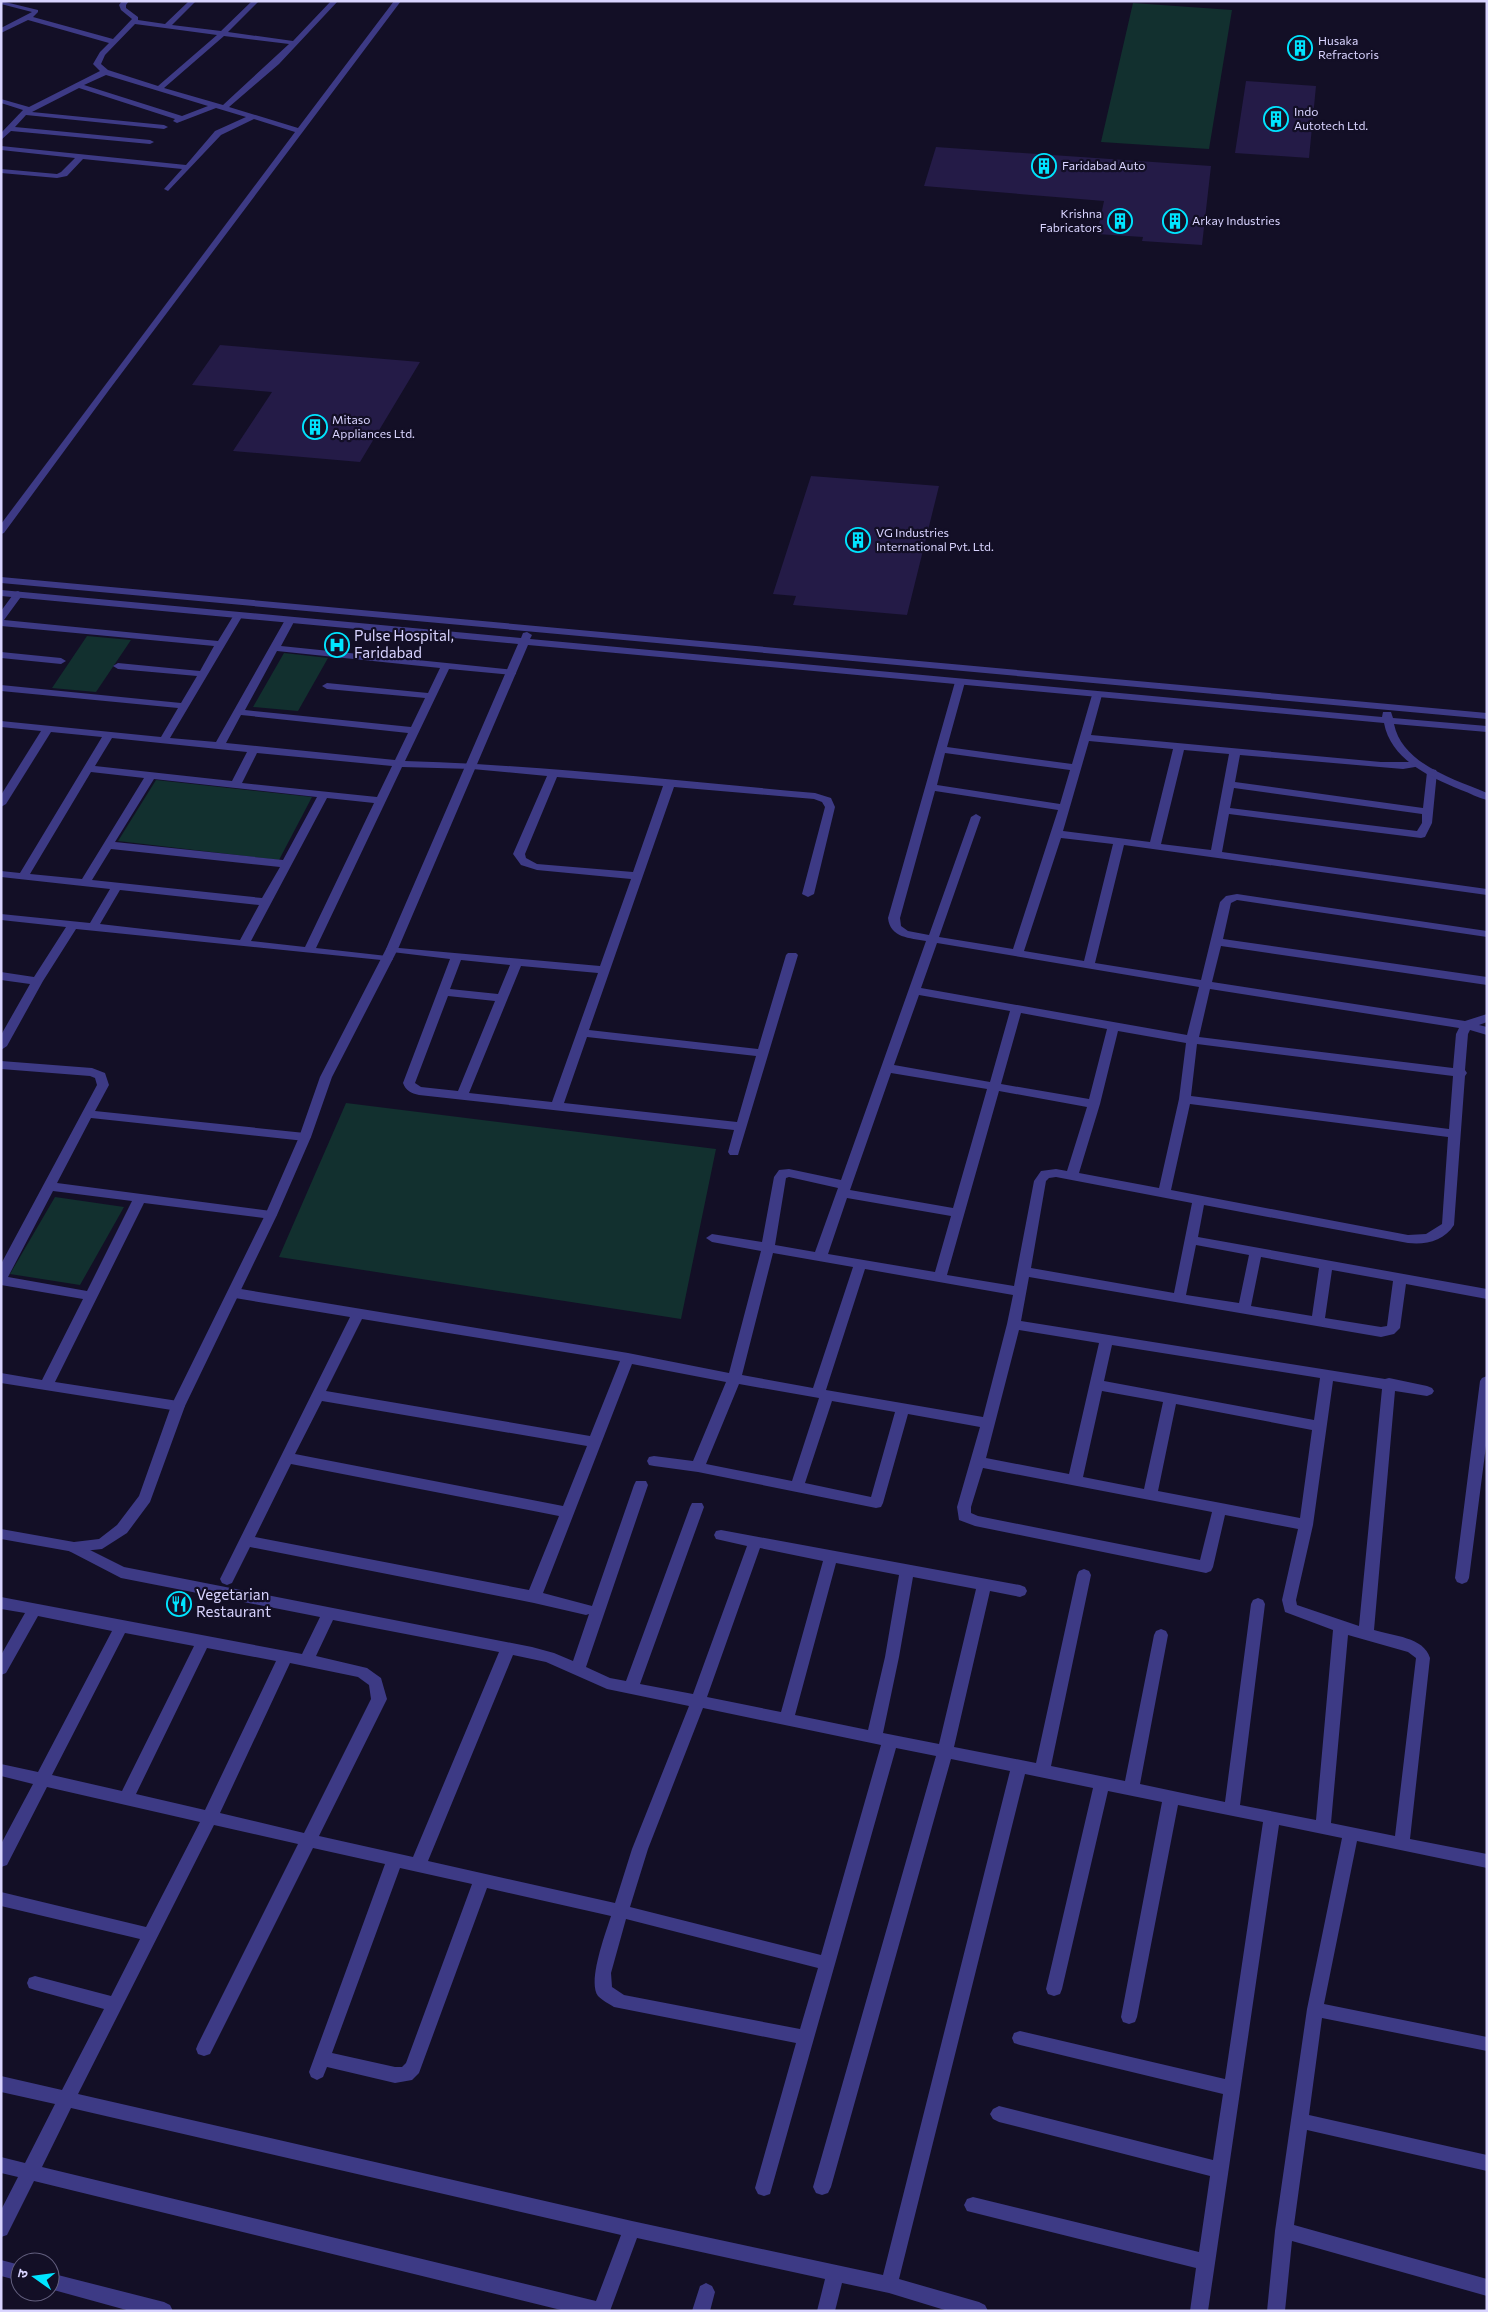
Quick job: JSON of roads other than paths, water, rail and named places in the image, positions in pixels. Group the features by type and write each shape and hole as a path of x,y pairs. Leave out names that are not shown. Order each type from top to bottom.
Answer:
{"street":[{"path":"126,1 122,5 123,9 135,16 134,22 126,33 114,42 97,60 99,68 105,72 217,104 301,131"},
{"path":"166,27 193,1"},
{"path":"160,88 223,34 256,1"},
{"path":"225,107 295,43 335,1"},
{"path":"1,531 106,388 398,1"},
{"path":"1,2 36,12 1,31"},
{"path":"26,17 114,42"},
{"path":"134,22 295,43"},
{"path":"1,138 27,112 105,72"},
{"path":"79,86 183,118"},
{"path":"1,101 27,112 164,127"},
{"path":"143,148 164,127 217,104"},
{"path":"168,189 218,133 255,116"},
{"path":"10,128 150,142"},
{"path":"1,148 187,167"},
{"path":"130,161 137,155"},
{"path":"1,171 62,175 81,156"},
{"path":"1,580 1487,716"},
{"path":"1,593 1097,695 1487,729"},
{"path":"1,618 18,594"},
{"path":"164,740 238,615"},
{"path":"219,746 290,620"},
{"path":"1,624 221,644"},
{"path":"1,1534 74,1547 102,1544 122,1529 145,1498 178,1406 235,1293 271,1215 305,1137 326,1077 389,954 530,629"},
{"path":"274,648 512,672"},
{"path":"1,655 61,661"},
{"path":"309,951 446,665"},
{"path":"118,666 203,674"},
{"path":"960,682 894,925 898,930 905,934 1204,986 1466,1025 1487,1030"},
{"path":"327,686 432,696"},
{"path":"1,688 184,706"},
{"path":"1017,954 1056,834 1097,695"},
{"path":"1387,706 1388,721 1393,739 1401,751 1417,764 1487,797"},
{"path":"238,712 415,731"},
{"path":"1,724 399,764 472,766 554,772 815,796 827,800 830,807 808,894"},
{"path":"1,804 48,728"},
{"path":"23,876 109,735"},
{"path":"1085,738 1381,765 1409,766 1417,764"},
{"path":"1155,846 1179,747"},
{"path":"235,785 254,749"},
{"path":"941,749 1076,768"},
{"path":"1216,853 1234,752"},
{"path":"88,769 381,801"},
{"path":"554,772 519,854 520,859 530,866 536,867 637,876"},
{"path":"1224,810 1415,836 1421,835 1424,832 1428,812 1432,772"},
{"path":"85,883 151,776"},
{"path":"557,1106 670,782"},
{"path":"1228,784 1428,812"},
{"path":"931,787 1064,808"},
{"path":"244,944 324,794"},
{"path":"820,1257 976,817"},
{"path":"1056,834 1216,853 1487,892"},
{"path":"1089,966 1119,842"},
{"path":"108,845 287,864"},
{"path":"1,874 266,902"},
{"path":"93,927 117,886"},
{"path":"1164,1193 1184,1099 1192,1040 1204,986 1226,902 1230,898 1237,897 1487,934"},
{"path":"1,917 309,951 457,956 604,970"},
{"path":"1,1046 37,981 73,925"},
{"path":"1216,942 1487,981"},
{"path":"734,1152 792,955"},
{"path":"457,956 409,1083 411,1088 419,1091 741,1127"},
{"path":"462,1096 517,962"},
{"path":"1,976 37,981"},
{"path":"914,991 1192,1040 1461,1074"},
{"path":"444,992 502,998"},
{"path":"940,1278 1016,1010"},
{"path":"1220,1508 1206,1567 974,1521 964,1516 964,1507 978,1462 1014,1324 1025,1272 1040,1181 1045,1174 1056,1173 1408,1239 1422,1240 1431,1238 1448,1225 1461,1074 1462,1034 1466,1025 1487,1018"},
{"path":"1072,1176 1094,1104 1113,1027"},
{"path":"582,1034 763,1053"},
{"path":"1,1065 92,1072 101,1076 103,1085 1,1279 91,1296"},
{"path":"887,1068 1094,1104"},
{"path":"1184,1099 1455,1134"},
{"path":"87,1114 305,1137"},
{"path":"698,1467 734,1379 768,1248 778,1181 783,1174 958,1213"},
{"path":"49,1186 271,1215"},
{"path":"47,1383 140,1198"},
{"path":"1179,1298 1199,1199"},
{"path":"712,1238 1021,1292"},
{"path":"1191,1240 1487,1294"},
{"path":"1244,1309 1256,1251"},
{"path":"797,1487 860,1264"},
{"path":"1318,1322 1326,1264"},
{"path":"1025,1272 1381,1332 1389,1331 1393,1328 1400,1278"},
{"path":"235,1293 628,1358 734,1379 988,1423"},
{"path":"227,1579 357,1314"},
{"path":"1014,1324 1389,1383 1427,1391"},
{"path":"1076,1481 1107,1339"},
{"path":"534,1597 628,1358"},
{"path":"1327,1374 1306,1524 1289,1600 1290,1608 1340,1627 1413,1647 1421,1652 1423,1658 1402,1843"},
{"path":"1,1378 47,1383 178,1406"},
{"path":"1462,1578 1487,1381"},
{"path":"1366,1634 1389,1383"},
{"path":"1097,1386 1320,1426"},
{"path":"318,1395 595,1442"},
{"path":"1150,1495 1170,1399"},
{"path":"654,1461 698,1467 876,1503 903,1408"},
{"path":"287,1458 567,1512"},
{"path":"978,1462 1306,1524"},
{"path":"577,1670 641,1485"},
{"path":"631,1688 697,1507"},
{"path":"721,1535 1020,1591"},
{"path":"246,1541 534,1597 586,1609"},
{"path":"755,1542 698,1701 640,1849 603,1973 604,1991 620,2002 806,2037"},
{"path":"74,1547 122,1572 508,1648 549,1658 607,1683 1487,1861"},
{"path":"786,1720 831,1557"},
{"path":"764,2188 827,1963 882,1738 892,1658 907,1571"},
{"path":"1042,1771 1084,1575"},
{"path":"822,2187 945,1751 984,1584"},
{"path":"1,1603 362,1672 376,1682 379,1699 310,1841 204,2049"},
{"path":"1232,1810 1258,1604"},
{"path":"1,1669 34,1610"},
{"path":"306,1661 329,1613"},
{"path":"1,1860 121,1627"},
{"path":"1323,1828 1340,1627"},
{"path":"1131,1789 1160,1635"},
{"path":"126,1799 202,1642"},
{"path":"418,1865 508,1648"},
{"path":"1,2229 210,1817 285,1657"},
{"path":"889,2285 1019,1766"},
{"path":"1,1770 42,1781 210,1817 620,1911 827,1963"},
{"path":"1054,1989 1102,1783"},
{"path":"1129,2017 1172,1798"},
{"path":"1199,2311 1272,1818"},
{"path":"1276,2311 1284,2231 1315,2008 1351,1834"},
{"path":"395,1860 320,2065 395,2075 406,2075 413,2068 482,1880"},
{"path":"1,1899 151,1935"},
{"path":"35,1983 116,2005"},
{"path":"1315,2008 1487,2044"},
{"path":"1020,2038 1231,2088"},
{"path":"1,2084 632,2229 889,2285 945,2306 978,2311"},
{"path":"999,2114 1219,2170"},
{"path":"1299,2121 1487,2163"},
{"path":"1,2165 601,2311 632,2229"},
{"path":"973,2205 1206,2262"},
{"path":"1284,2231 1487,2288"},
{"path":"826,2311 835,2273"},
{"path":"60,2284 164,2311"},
{"path":"701,2311 706,2292"}],"place":[{"name":"Husaka Refractoris","path":"1300,48"},
{"name":"Indo Autotech Ltd.","path":"1276,119"},
{"name":"Faridabad Auto","path":"1044,166"},
{"name":"Krishna Fabricators","path":"1120,221"},
{"name":"Arkay Industries","path":"1175,221"},
{"name":"Mitaso Appliances Ltd.","path":"315,427"},
{"name":"VG Industries International Pvt. Ltd.","path":"858,540"},
{"name":"Pulse Hospital, Faridabad","path":"337,645"},
{"name":"Vegetarian Restaurant","path":"179,1604"}]}
